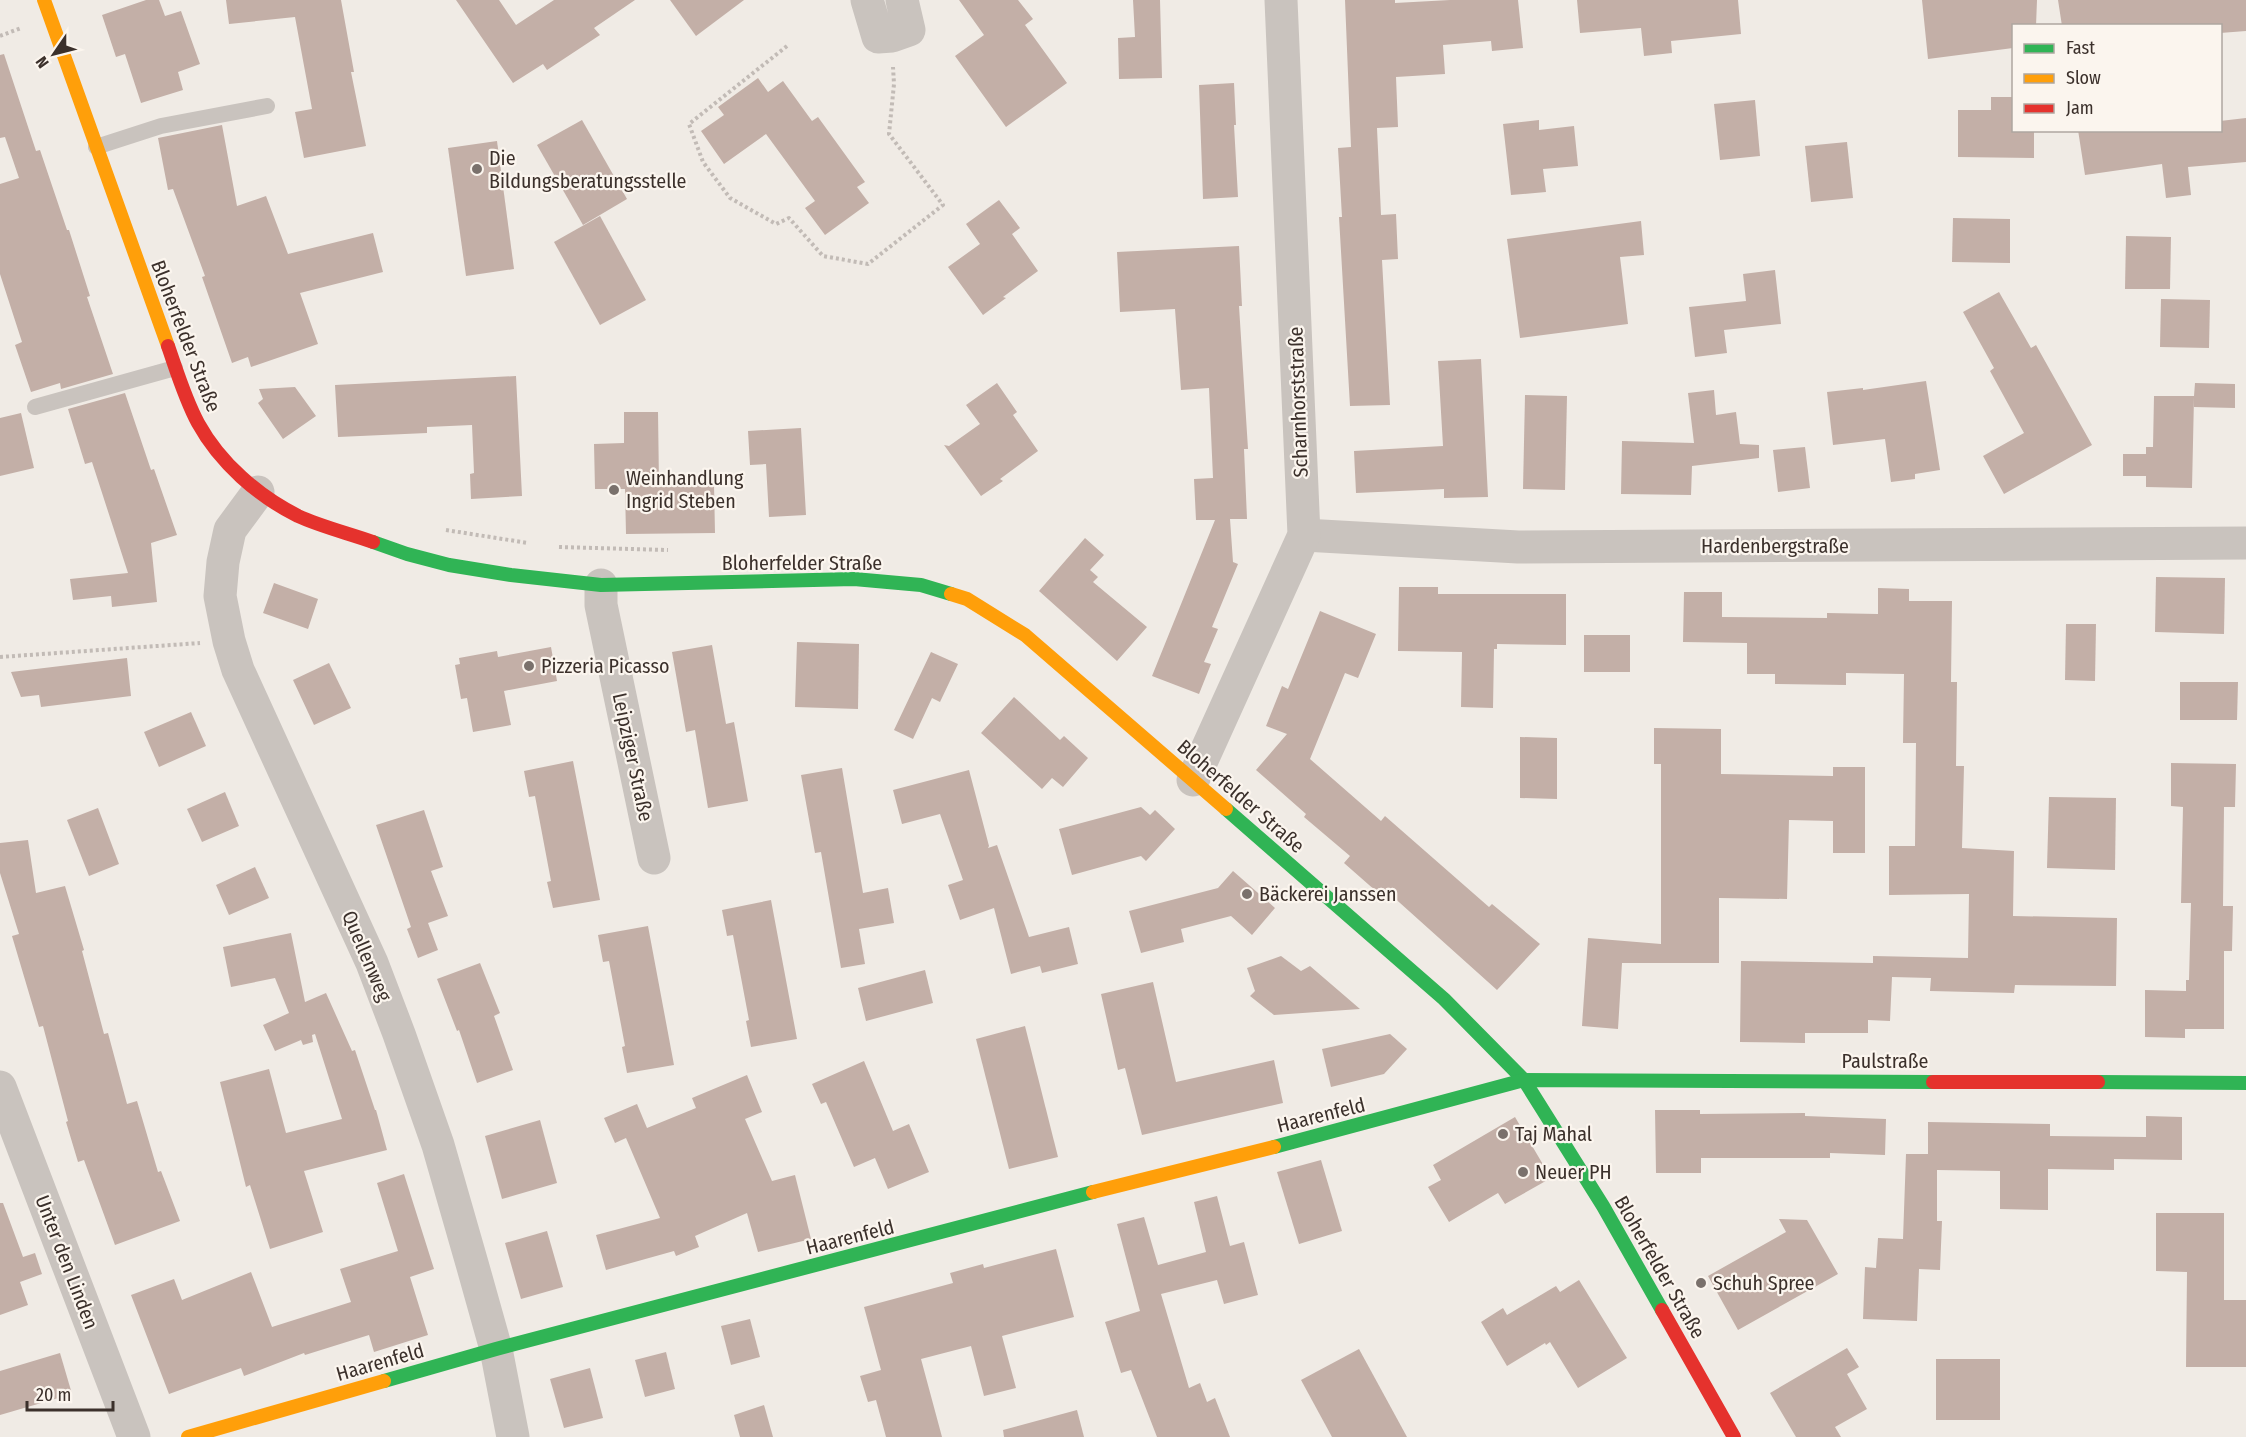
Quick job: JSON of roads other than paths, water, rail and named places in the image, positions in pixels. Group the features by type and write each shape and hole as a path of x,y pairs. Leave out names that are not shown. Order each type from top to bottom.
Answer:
{"street":[{"name":"Bloherfelder Straße","path":"44,0 175,368 198,423 217,452 258,492 298,516 407,554 449,565 511,575 601,585 854,579 921,585 967,598 1025,635 1444,999 1524,1080 1603,1206 1734,1437"},
{"path":"867,0 878,37 892,36 909,30 902,0"},
{"name":"Scharnhorststraße","path":"1193,780 1304,535 1281,0"},
{"name":"Quellenweg","path":"258,492 230,530 223,562 220,596 229,641 238,670 372,963 399,1034 438,1145 496,1349 513,1437"},
{"name":"Hardenbergstraße","path":"1304,535 1518,547 2246,543"},
{"name":"Leipziger Straße","path":"601,585 601,605 654,858"},
{"name":"Haarenfeld","path":"188,1437 496,1349 1093,1192 1345,1129 1524,1080"},
{"name":"Paulstraße","path":"1524,1080 2246,1083"},
{"name":"Unter den Linden","path":"0,1087 134,1437"}],"lane":[{"path":"96,147 161,126 267,106"},
{"path":"35,407 175,368"}],"place":[{"name":"Die Bildungsberatungsstelle","path":"477,169"},
{"name":"Weinhandlung Ingrid Steben","path":"614,490"},
{"name":"Pizzeria Picasso","path":"529,666"},
{"name":"Bäckerei Janssen","path":"1247,894"},
{"name":"Taj Mahal","path":"1503,1134"},
{"name":"Neuer PH","path":"1523,1172"},
{"name":"Schuh Spree","path":"1701,1283"}]}
